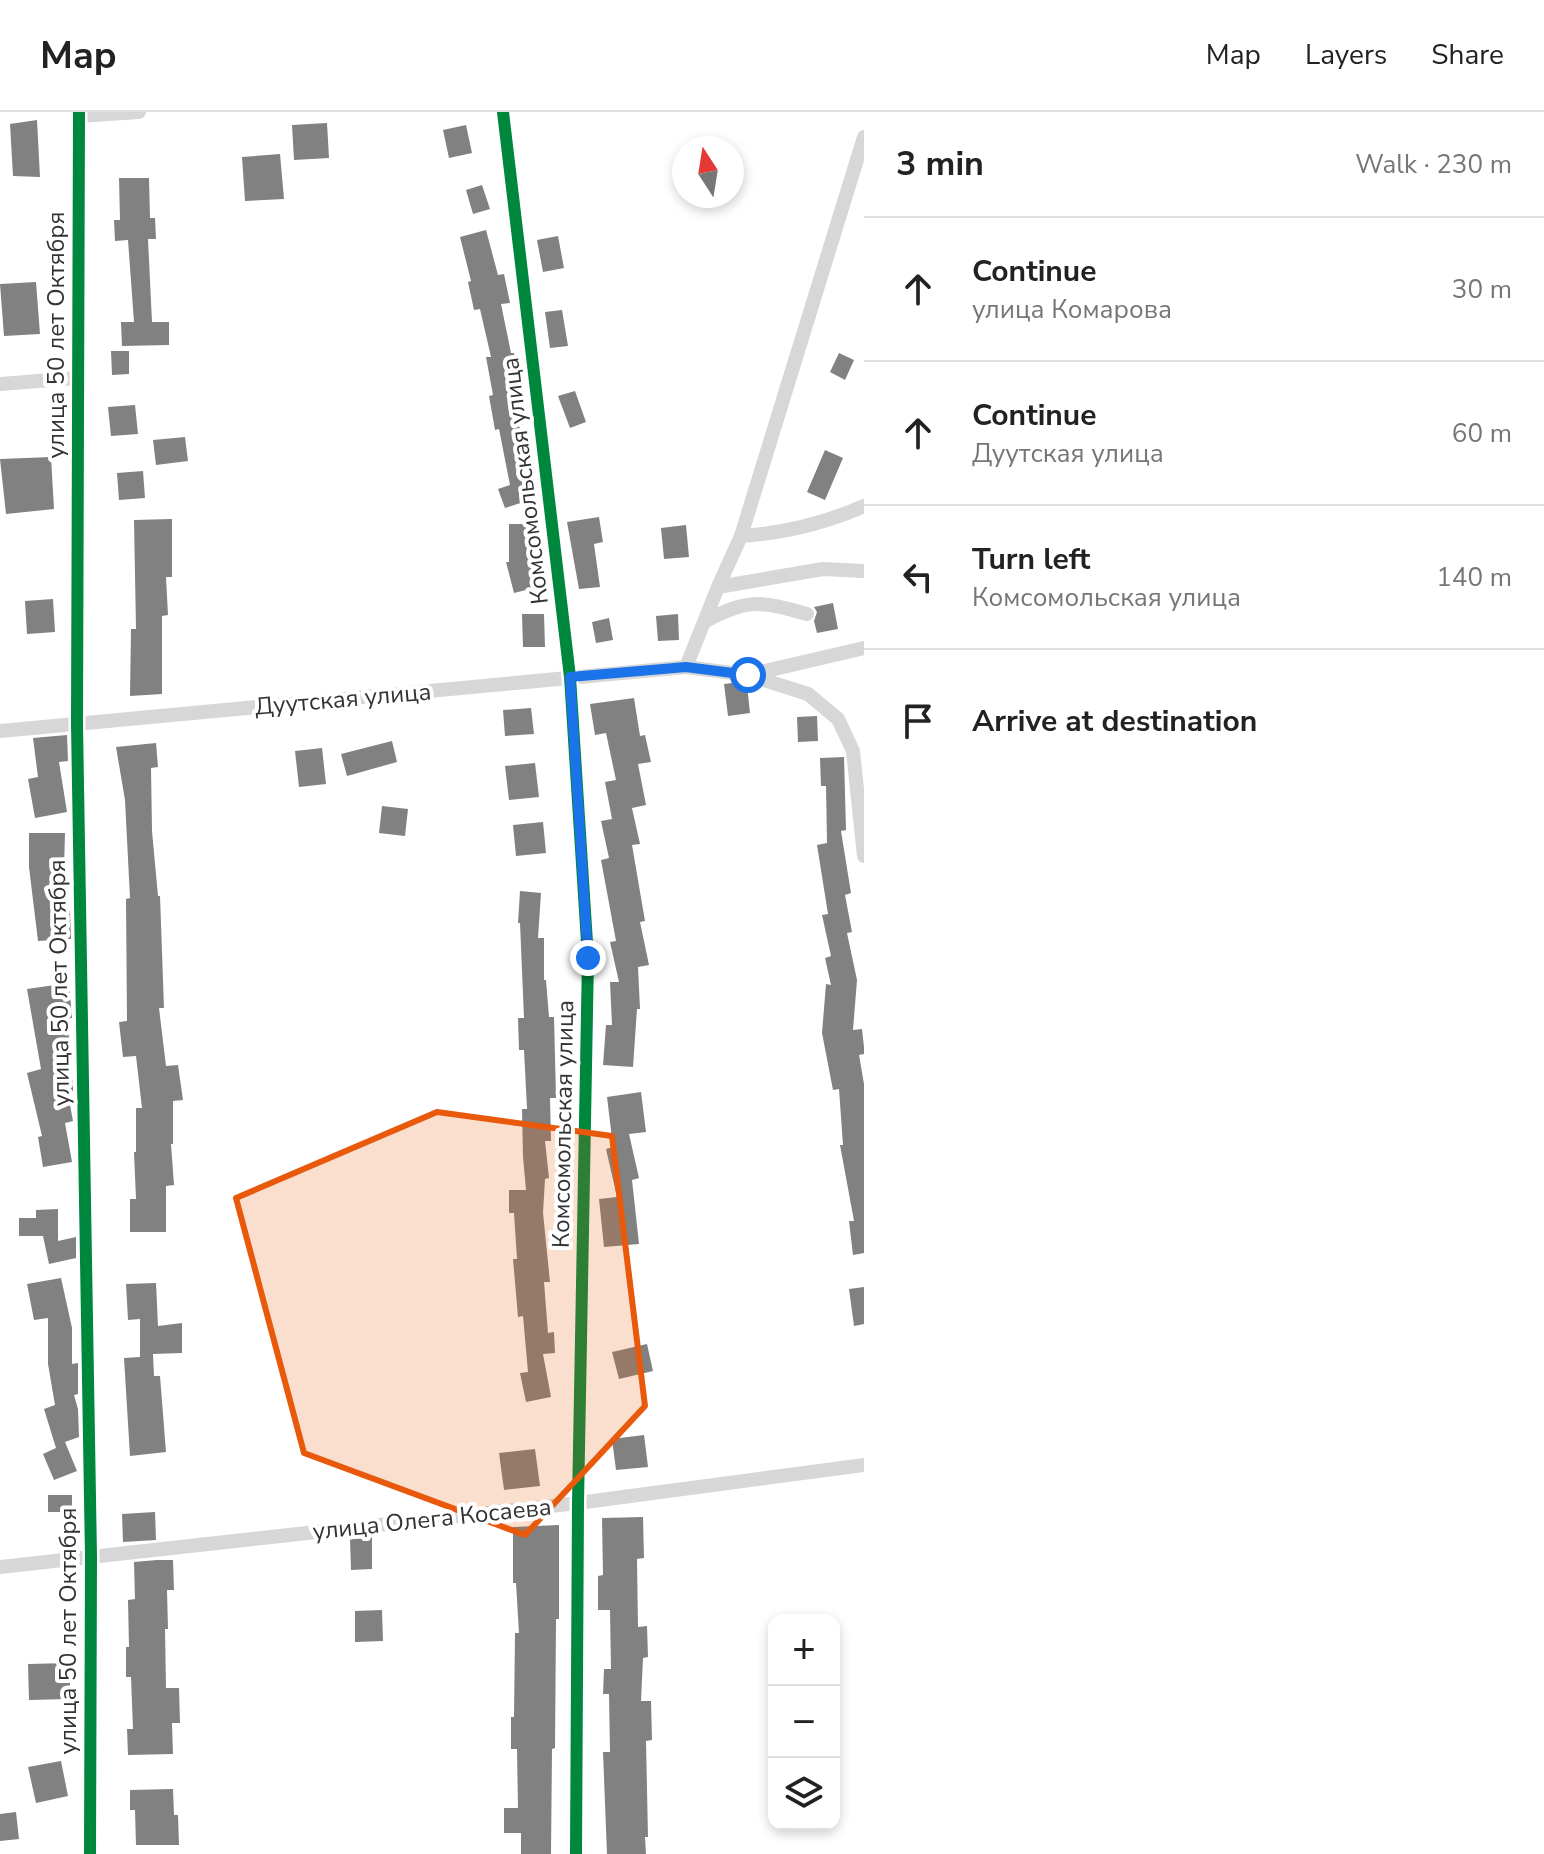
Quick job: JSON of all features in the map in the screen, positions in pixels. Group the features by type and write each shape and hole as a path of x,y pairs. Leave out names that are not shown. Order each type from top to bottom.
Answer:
{"street":[{"path":"79,114 139,112"},
{"name":"Комсомольская улица","path":"503,112 570,677 588,958 578,1503 576,1854"},
{"name":"улица 50 лет Октября","path":"79,114 77,725 91,1557 90,1854"},
{"path":"686,667 741,536 864,137"},
{"path":"0,384 77,378"},
{"path":"741,536 776,534 827,522 864,506"},
{"path":"718,587 823,569 864,571"},
{"path":"704,622 744,604 769,603 807,614"},
{"path":"748,675 864,648"},
{"name":"Дуутская улица","path":"0,731 686,667 748,675"},
{"path":"748,675 808,694 838,719 853,751 864,856"},
{"name":"улица Олега Косаева","path":"0,1567 578,1503 864,1465"}],"highlighted area":[{"path":"437,1112 612,1136 645,1406 525,1535 304,1453 236,1198"}],"building":[{"path":"37,120 40,177 13,176 10,124"},
{"path":"327,123 329,158 294,160 292,125"},
{"path":"466,125 472,153 449,158 443,130"},
{"path":"280,154 284,199 245,201 242,157"},
{"path":"119,178 149,178 150,218 155,218 156,239 148,239 152,322 169,322 169,345 122,346 121,322 134,322 128,240 115,241 114,220 120,220"},
{"path":"482,185 490,209 473,214 466,190"},
{"path":"486,230 498,275 504,274 510,303 501,304 520,386 516,387 523,424 519,425 529,473 522,475 530,500 505,508 498,489 510,485 489,396 493,395 486,357 491,357 480,309 474,310 468,282 471,281 460,237"},
{"path":"558,236 564,268 543,272 537,240"},
{"path":"36,282 40,334 4,336 0,284"},
{"path":"562,310 568,346 550,348 545,312"},
{"path":"111,351 129,351 129,374 112,375"},
{"path":"839,353 854,360 845,380 830,372"},
{"path":"575,391 586,422 570,428 558,396"},
{"path":"135,405 138,434 111,436 108,407"},
{"path":"185,437 188,461 156,465 153,440"},
{"path":"825,450 843,458 825,500 807,492"},
{"path":"51,457 54,509 6,514 0,459"},
{"path":"143,471 145,498 119,500 117,473"},
{"path":"599,517 603,542 594,544 600,587 579,589 567,522"},
{"path":"172,519 172,577 166,577 168,615 162,616 162,694 130,696 131,629 136,629 134,520"},
{"path":"509,524 536,524 536,546 532,546 542,586 514,593 506,562 509,562"},
{"path":"686,525 689,557 664,559 661,528"},
{"path":"53,599 55,632 27,634 25,601"},
{"path":"833,603 838,629 817,633 814,621 817,612 814,607"},
{"path":"522,614 544,614 545,647 523,647"},
{"path":"678,614 679,640 658,641 656,616"},
{"path":"609,618 613,640 596,643 592,622"},
{"path":"724,684 747,685 750,713 728,716"},
{"path":"634,698 640,736 645,735 651,762 638,764 646,805 632,808 640,844 632,845 645,921 640,922 649,965 638,967 640,1009 637,1009 633,1067 603,1065 606,1025 612,1025 610,982 619,982 610,942 616,941 601,860 609,858 601,821 612,819 605,782 616,780 606,733 595,735 590,704"},
{"path":"531,708 534,734 505,736 503,710"},
{"path":"817,716 818,741 798,742 797,717"},
{"path":"67,735 68,761 59,762 67,812 35,818 28,779 38,777 33,738"},
{"path":"392,741 397,762 347,776 341,754"},
{"path":"156,743 158,767 151,768 152,831 160,896 164,1008 159,1008 166,1066 178,1065 183,1100 173,1101 171,1144 174,1185 166,1186 166,1232 130,1232 130,1199 136,1199 136,1108 142,1108 136,1056 123,1057 119,1022 127,1021 126,899 130,898 125,800 116,747"},
{"path":"322,748 326,784 299,787 295,751"},
{"path":"844,757 846,830 841,831 851,893 845,895 852,932 847,933 857,980 853,1030 862,1029 864,1047 864,1054 859,1055 864,1084 864,1253 853,1255 849,1221 854,1221 840,1145 843,1145 839,1089 833,1090 822,1033 826,984 831,985 825,958 831,956 822,915 828,914 817,845 827,843 826,786 821,786 820,758"},
{"path":"535,763 539,797 509,800 505,766"},
{"path":"382,806 408,809 405,836 379,833"},
{"path":"543,822 546,853 516,856 513,825"},
{"path":"29,833 65,833 64,869 71,939 38,941 29,867"},
{"path":"520,891 541,893 538,938 544,938 544,980 549,1017 554,1017 556,1098 550,1098 551,1141 545,1141 549,1178 545,1179 543,1213 550,1282 544,1282 548,1333 554,1332 555,1353 543,1354 551,1397 526,1402 520,1373 528,1372 523,1316 518,1317 513,1259 517,1259 514,1213 509,1213 509,1190 526,1190 522,1109 527,1109 524,1050 519,1050 518,1018 524,1018 518,923"},
{"path":"69,983 72,1018 65,1019 71,1046 63,1048 73,1082 73,1093 68,1094 73,1121 65,1123 72,1162 43,1167 38,1137 42,1136 27,1073 41,1069 27,989"},
{"path":"641,1092 646,1132 629,1134 639,1178 632,1180 639,1244 604,1247 599,1199 617,1197 606,1149 613,1147 607,1097"},
{"path":"58,1209 58,1241 76,1237 76,1258 49,1264 43,1236 19,1236 19,1218 36,1218 36,1210"},
{"path":"61,1278 72,1328 72,1364 78,1363 78,1394 74,1395 79,1437 65,1442 77,1471 54,1480 43,1454 56,1448 44,1409 55,1405 48,1364 48,1318 34,1320 27,1284"},
{"path":"156,1283 158,1326 182,1323 182,1353 153,1354 154,1376 160,1376 166,1452 130,1456 124,1358 140,1357 140,1319 128,1320 126,1284"},
{"path":"864,1287 864,1324 854,1326 849,1289"},
{"path":"647,1344 653,1371 619,1379 612,1352"},
{"path":"644,1435 648,1467 616,1470 612,1439"},
{"path":"535,1449 540,1486 504,1490 499,1453"},
{"path":"48,1495 72,1495 72,1512 48,1512"},
{"path":"155,1512 156,1540 123,1542 122,1514"},
{"path":"643,1517 644,1558 637,1559 638,1627 647,1626 648,1657 643,1658 641,1701 651,1701 652,1740 646,1741 648,1837 645,1837 646,1854 607,1854 603,1752 610,1752 609,1694 603,1694 604,1669 611,1669 610,1610 598,1610 598,1576 603,1575 602,1518"},
{"path":"559,1525 551,1854 521,1854 521,1833 504,1833 504,1808 518,1808 517,1749 511,1749 515,1633 519,1633 516,1583 513,1583 513,1527"},
{"path":"372,1536 372,1569 351,1570 350,1538"},
{"path":"173,1560 174,1590 167,1590 166,1688 179,1688 180,1723 172,1723 173,1754 128,1755 127,1729 133,1729 131,1677 126,1677 128,1600 135,1599 134,1562"},
{"path":"382,1610 383,1641 355,1642 355,1611"},
{"path":"70,1663 70,1699 29,1700 28,1664"},
{"path":"61,1761 68,1796 36,1803 28,1767"},
{"path":"173,1789 179,1845 136,1845 135,1810 130,1810 130,1790"},
{"path":"16,1812 19,1839 0,1841 0,1814"}],"cycle path":[{"path":"79,112 77,725 91,1557 90,1854"},
{"path":"503,112 570,677 588,958 578,1503 576,1854"}],"route":[{"path":"588,958 570,677 686,667 748,675"}]}
